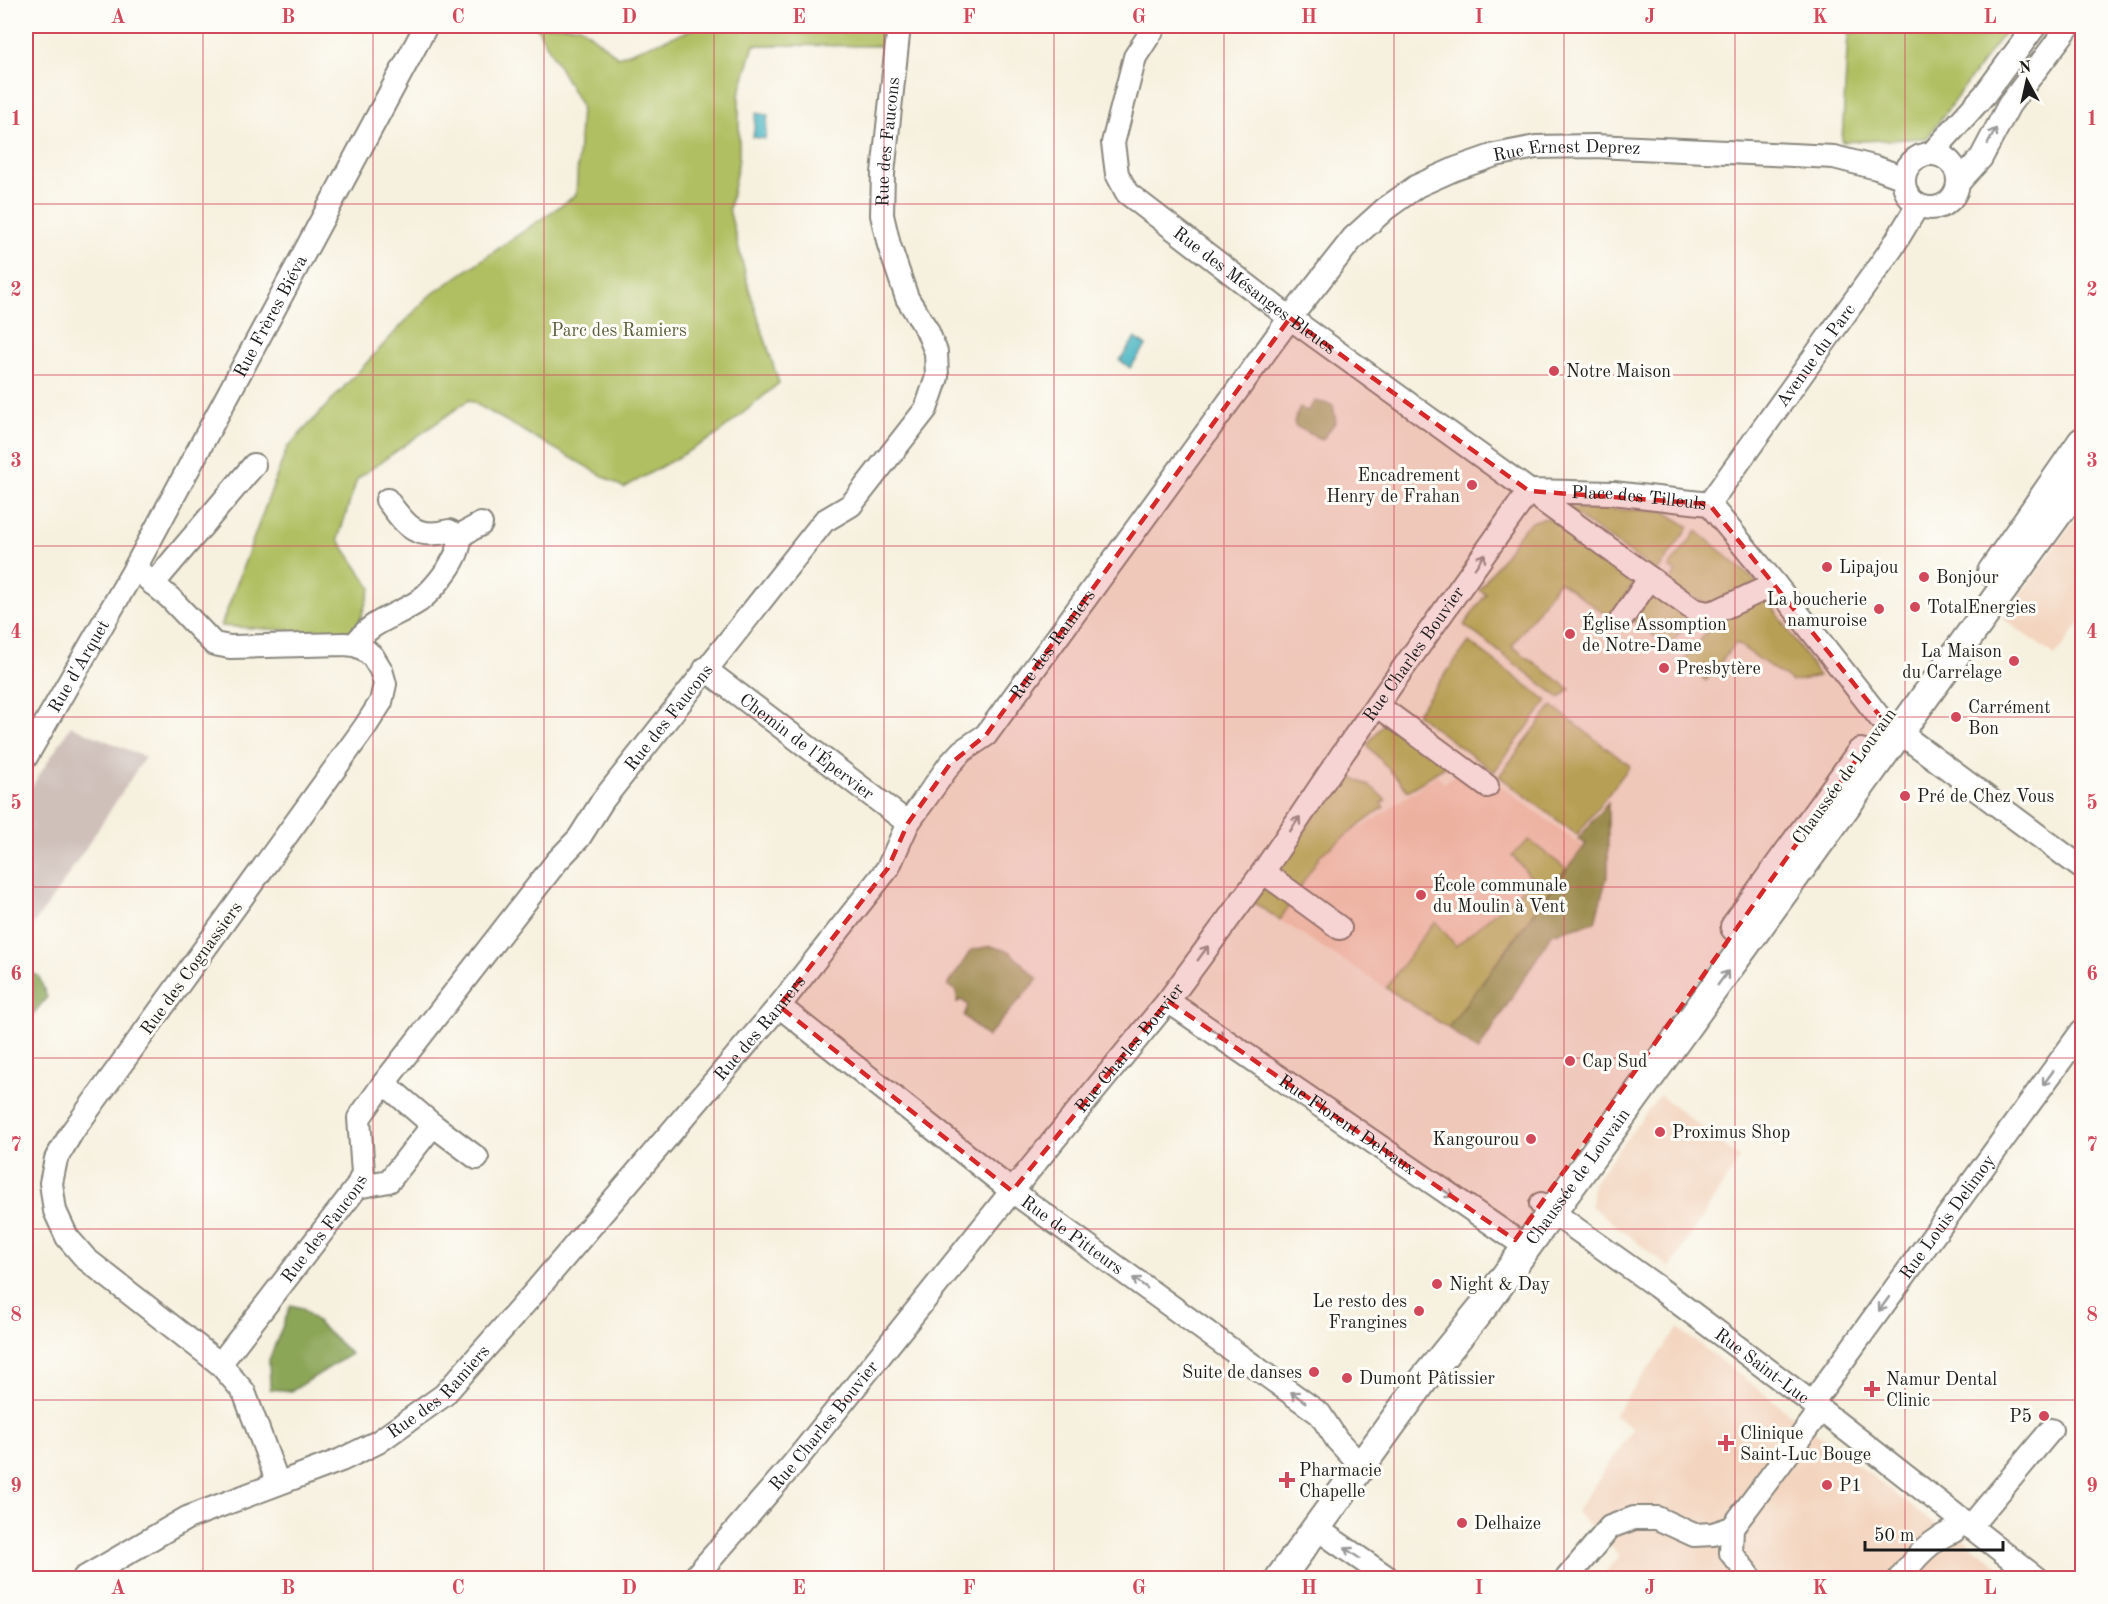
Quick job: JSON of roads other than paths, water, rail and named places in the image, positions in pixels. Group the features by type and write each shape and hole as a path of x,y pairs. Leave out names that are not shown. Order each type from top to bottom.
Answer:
{"main road":[{"name":"Chaussée de Louvain","path":"1280,1578 1316,1536 1361,1466 1425,1378 1486,1303 1521,1243 1550,1211 1768,916 2006,552 2082,442"},
{"name":"Chaussée de Louvain","path":"1550,1211 1695,984 1731,934 2082,480"}],"street":[{"name":"Rue Frères Biéva","path":"113,605 426,26"},
{"name":"Rue des Faucons","path":"220,1364 357,1187 363,1173 358,1118 557,861 579,838 603,800 705,669 824,521 851,505 926,409 937,377 936,352 927,330 907,298 889,245 882,215 883,173 898,26"},
{"name":"Rue des Mésanges Bleues","path":"1155,26 1135,57 1113,143 1117,174 1127,193 1290,318 1694,610 1708,613 1719,610 1775,584"},
{"path":"1931,154 1985,94 2036,26"},
{"path":"1958,183 1981,158 2009,105 2069,26"},
{"name":"Rue Ernest Deprez","path":"1290,318 1353,238 1385,209 1417,186 1495,155 1536,147 1595,146 1834,157 1877,168 1904,178"},
{"path":"1931,154 1940,155 1954,166 1958,183 1956,192 1944,205 1926,208 1918,205 1906,193 1904,178 1910,164 1923,155 1931,154"},
{"name":"Avenue du Parc","path":"1709,504 1892,248 1918,205"},
{"name":"Rue des Ramiers","path":"90,1577 187,1518 341,1460 378,1442 444,1395 540,1286 778,1006 888,868 908,823 962,751 986,735 1290,318"},
{"path":"153,584 254,465"},
{"name":"Chaussée de Louvain","path":"1731,934 1785,875 2082,466"},
{"name":"Place des Tilleuls","path":"1529,491 1613,494 1709,504 1891,727"},
{"name":"Rue Charles Bouvier","path":"694,1578 794,1463 1168,1000 1263,872 1377,705 1529,491"},
{"path":"387,500 406,526 424,534 449,531 459,536"},
{"path":"459,536 481,524"},
{"path":"135,568 214,644 230,647 355,645 361,634 419,600 434,586 456,555 460,542 459,536"},
{"path":"1621,620 1650,578"},
{"name":"Rue d'Arquet","path":"26,757 113,605"},
{"name":"Rue des Cognassiers","path":"279,1483 244,1392 220,1364 86,1259 67,1237 55,1211 51,1183 56,1159 72,1132 381,702 385,684 381,670 373,657 355,645"},
{"name":"Chemin de l'Épervier","path":"705,669 908,823"},
{"path":"1377,705 1487,786"},
{"path":"1891,727 2082,868"},
{"path":"1263,872 1340,928"},
{"name":"Chaussée de Louvain","path":"1768,916 1785,875"},
{"name":"Rue Florent Delvaux","path":"1168,1000 1521,1243"},
{"name":"Rue de Pitteurs","path":"778,1006 1012,1191 1320,1413 1337,1440 1361,1466"},
{"name":"Rue Louis Delimoy","path":"1732,1528 2082,1031"},
{"path":"384,1083 433,1125 477,1158"},
{"path":"357,1187 389,1180 433,1125"},
{"path":"1388,1578 1316,1536 1550,1211"},
{"name":"Rue Saint-Luc","path":"1550,1211 1656,1286 2036,1578"},
{"path":"1900,1578 1914,1559 1944,1534 1954,1531 1965,1523 2051,1430"},
{"path":"1567,1578 1610,1527 1634,1518 1657,1518 1694,1535 1713,1534 1732,1528 1731,1553 1751,1578"}],"water":[{"path":"756,113 768,115 765,139 753,137"},
{"path":"1135,338 1146,346 1130,368 1120,360"}],"place":[{"name":"Notre Maison","path":"1554,371"},
{"name":"Encadrement Henry de Frahan","path":"1472,485"},
{"name":"Lipajou","path":"1827,567"},
{"name":"Bonjour","path":"1924,577"},
{"name":"TotalEnergies","path":"1915,607"},
{"name":"La boucherie namuroise","path":"1879,609"},
{"name":"Église Assomption de Notre-Dame","path":"1570,634"},
{"name":"La Maison du Carrelage","path":"2014,661"},
{"name":"Presbytère","path":"1664,668"},
{"name":"Carrément Bon","path":"1956,717"},
{"name":"Pré de Chez Vous","path":"1905,796"},
{"name":"École communale du Moulin à Vent","path":"1421,895"},
{"name":"Cap Sud","path":"1570,1061"},
{"name":"Proximus Shop","path":"1660,1132"},
{"name":"Kangourou","path":"1531,1139"},
{"name":"Night & Day","path":"1437,1284"},
{"name":"Le resto des Frangines","path":"1419,1311"},
{"name":"Suite de danses","path":"1314,1372"},
{"name":"Dumont Pâtissier","path":"1347,1378"},
{"name":"Namur Dental Clinic","path":"1872,1389"},
{"name":"P5","path":"2044,1416"},
{"name":"Clinique Saint-Luc Bouge","path":"1726,1443"},
{"name":"Pharmacie Chapelle","path":"1287,1480"},
{"name":"P1","path":"1827,1485"},
{"name":"Delhaize","path":"1462,1523"}],"park label":[{"name":"Parc des Ramiers","path":"619,330"}]}
